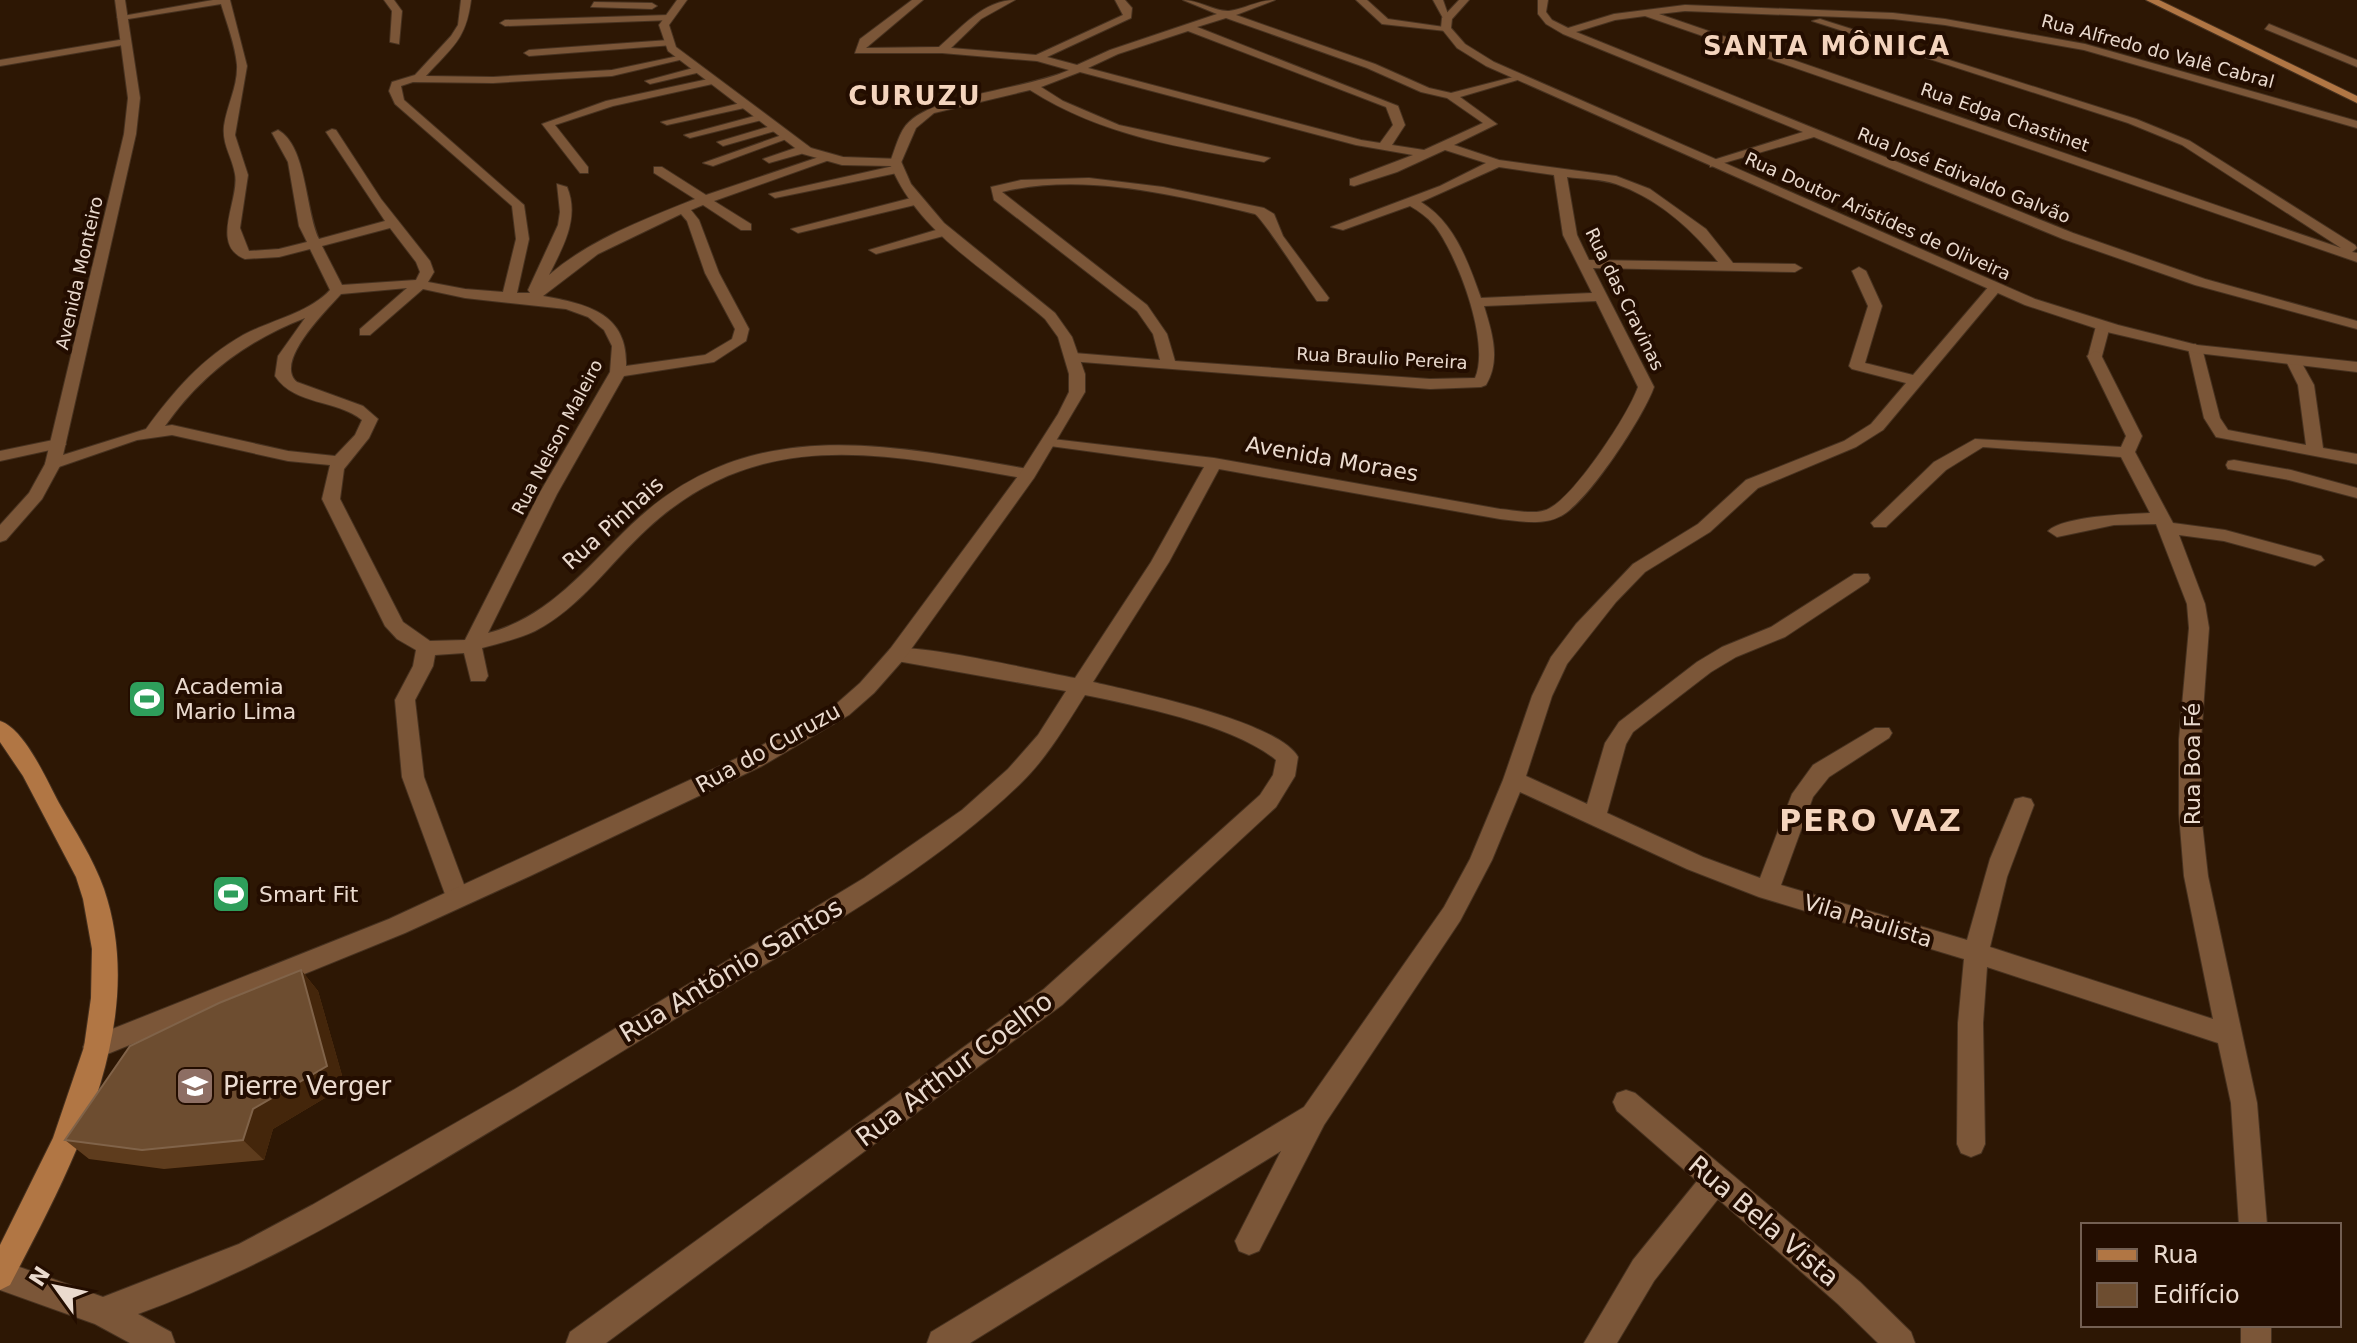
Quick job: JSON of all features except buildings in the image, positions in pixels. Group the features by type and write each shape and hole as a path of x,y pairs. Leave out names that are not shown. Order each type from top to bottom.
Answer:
{"main road":[{"path":"2151,0 2357,100"},
{"path":"0,729 19,750 83,864 95,898 103,937 105,985 96,1047 82,1103 51,1180 0,1275"}],"street":[{"name":"Avenida Monteiro","path":"0,536 36,495 53,464 130,134 134,98 120,0"},
{"path":"389,0 397,11 395,42"},
{"path":"413,79 455,38 463,25 466,0"},
{"path":"918,0 864,41 859,51 942,50 1037,58 1383,147 1425,154"},
{"path":"942,50 978,17 1010,0"},
{"path":"1037,58 1128,16 1127,8 1120,0"},
{"path":"1188,0 1371,66 1425,90 1451,96 1491,124 1354,182"},
{"path":"897,165 911,126 930,111 1053,81 1114,52 1270,0"},
{"path":"1361,0 1385,22 1447,23 1464,0"},
{"name":"Rua Doutor Aristídes de Oliveira","path":"1438,0 1453,38 1472,54 1517,77 1995,288 2103,326 2195,348 2357,367"},
{"path":"1543,0 1541,12 1549,22 1567,32"},
{"path":"122,17 228,1 242,69 230,123 232,153 239,164 242,179 233,239 245,255 316,244 394,223"},
{"path":"594,5 679,3 667,31"},
{"name":"Rua Alfredo do Valê Cabral","path":"1567,32 1641,12 1685,8 1893,16 2044,39 2128,58 2357,125"},
{"name":"Rua Edga Chastinet","path":"1641,12 2357,255"},
{"path":"1790,12 2175,138 2217,160 2357,255"},
{"path":"505,23 667,31"},
{"path":"1187,27 1390,105 1394,108 1399,125 1383,147"},
{"path":"2269,27 2357,64"},
{"path":"537,34 667,31"},
{"path":"543,45 667,31"},
{"path":"529,53 667,31"},
{"path":"667,31 683,58 804,149 829,158 897,165"},
{"name":"Rua José Edivaldo Galvão","path":"1567,32 2136,261 2357,325"},
{"path":"0,63 125,42"},
{"path":"509,296 524,235 518,205 399,102 394,91 396,84 413,79 493,80 612,73 683,58"},
{"path":"601,106 620,89 697,70"},
{"path":"1451,96 1517,77"},
{"path":"584,170 548,124 601,106 713,81"},
{"path":"1033,87 1053,102 1104,124 1163,139 1264,158"},
{"path":"637,108 725,90"},
{"path":"667,122 745,105"},
{"path":"690,135 762,117"},
{"path":"723,142 775,128"},
{"path":"332,132 376,201 423,261 427,272 420,284 365,332"},
{"path":"278,133 294,162 306,226 337,290 287,351 281,364 283,376 293,386 355,409 370,419 368,427 338,461 331,479 331,499 395,626 425,658 405,700 413,777 457,898"},
{"path":"1714,164 1813,133"},
{"path":"709,163 786,137"},
{"path":"1442,145 1497,163 1616,180 1646,192 1701,232 1729,267"},
{"path":"769,159 804,149"},
{"path":"532,298 554,277 590,254 684,209 829,158"},
{"path":"1338,227 1472,177 1497,163"},
{"path":"775,194 897,165"},
{"name":"Rua do Curuzu","path":"96,1047 384,931 646,812 805,733 850,703 897,654 1028,474 1077,392 1074,358 1065,337 1050,316 946,231 915,201 897,165"},
{"path":"658,170 746,227"},
{"name":"Rua das Cravinas","path":"1560,172 1570,235 1582,264 1642,376 1646,391 1589,475"},
{"path":"1168,364 1165,343 1157,325 1142,308 998,197 995,190 1048,180 1080,180 1239,206 1266,214 1277,236 1322,298"},
{"path":"532,298 568,214 567,197 561,187"},
{"path":"798,229 915,201"},
{"name":"Rua Braulio Pereira","path":"1074,358 1430,384 1473,384 1486,377 1488,364 1487,344 1476,302 1442,225 1411,201"},
{"path":"618,372 709,359 739,341 742,329 712,273 693,220 684,209"},
{"path":"876,250 946,231"},
{"path":"1582,264 1795,268"},
{"path":"1859,271 1875,306 1857,366 1918,381"},
{"name":"Rua Nelson Maleiro","path":"337,290 393,283 420,284 452,292 568,303 601,320 620,342 618,372 548,494 472,645"},
{"path":"1249,1241 1314,1116 1452,914 1481,860 1514,780 1542,696 1558,662 1609,598 1639,568 1704,528 1752,484 1850,444 1877,427 1995,288"},
{"path":"1476,302 1602,297"},
{"path":"153,431 176,397 223,352 249,336 325,304"},
{"name":"Rua Boa Fé","path":"2103,326 2095,356 2134,436 2127,452 2165,523 2196,604 2199,628 2190,739 2190,814 2196,876 2244,1103 2253,1223"},
{"path":"2195,348 2212,418 2219,431 2228,436 2315,449 2357,459"},
{"path":"2294,361 2306,385 2315,449"},
{"path":"53,464 153,431 172,430 288,456 338,461"},
{"name":"Avenida Moraes","path":"1050,441 1214,463 1500,514 1541,517 1555,513 1568,503 1589,475"},
{"path":"1880,523 1940,467 1966,448 1981,442 2127,452"},
{"path":"0,456 58,444"},
{"name":"Rua Pinhais","path":"425,658 530,625 598,569 653,514 680,494 731,467 764,457 833,446 868,448 1028,474"},
{"name":"Rua Antônio Santos","path":"103,1312 196,1277 322,1215 524,1098 872,885 970,816 1016,775 1045,740 1160,562 1214,463"},
{"path":"2234,465 2291,475 2357,493"},
{"path":"2057,531 2114,520 2165,523 2315,560"},
{"path":"1595,816 1616,743 1626,727 1704,667 1729,652 1778,632 1861,578"},
{"path":"472,645 478,676"},
{"path":"897,654 1082,686"},
{"name":"Rua Arthur Coelho","path":"581,1343 1053,997 1268,801 1284,776 1287,757 1257,736 1177,710 1082,686"},
{"path":"1767,890 1803,794 1821,771 1882,733"},
{"name":"Vila Paulista","path":"1514,780 1695,863 1767,890 1977,953 2232,1036"},
{"path":"1971,1144 1972,1012 1977,953 2008,839 2023,805"},
{"name":"Rua Bela Vista","path":"1626,1102 1849,1293 1900,1343"},
{"path":"942,1343 1314,1116"},
{"path":"1599,1343 1631,1288 1664,1241 1715,1181"},
{"path":"0,1275 103,1312 160,1343"}],"place":[{"name":"Academia Mario Lima","path":"147,699"},
{"name":"Smart Fit","path":"231,894"},
{"name":"Pierre Verger","path":"195,1086"}],"district":[{"name":"SANTA MÔNICA","path":"1827,46"},
{"name":"CURUZU","path":"915,96"},
{"name":"PERO VAZ","path":"1871,820"}]}
